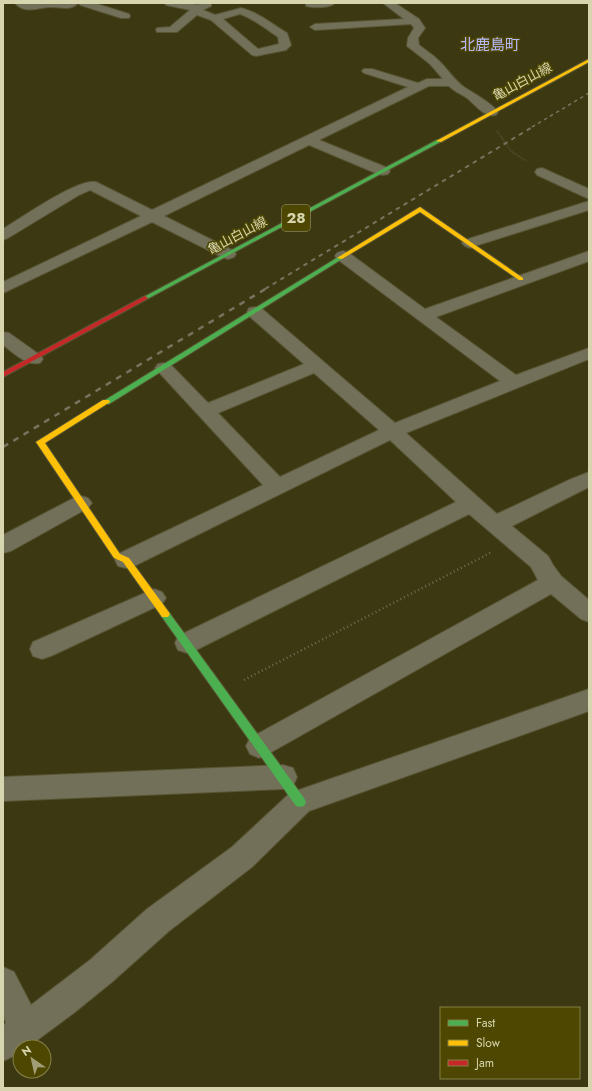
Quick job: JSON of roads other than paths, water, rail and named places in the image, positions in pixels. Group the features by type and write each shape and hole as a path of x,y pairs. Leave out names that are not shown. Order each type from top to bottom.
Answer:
{"street":[{"path":"20,3 31,8 54,3 63,6 74,3"},
{"path":"84,3 125,16"},
{"path":"170,3 197,9 216,18 256,53 282,48 285,45 283,35 262,24 252,15 241,11 216,18"},
{"path":"161,30 173,30 197,9 210,3"},
{"path":"310,4 330,3"},
{"path":"388,3 414,21 420,28 413,38 414,46 444,71 451,82 459,89 472,96 480,104 492,112"},
{"path":"315,27 414,21"},
{"name":"亀山白山線","path":"3,375 589,60"},
{"path":"368,71 420,87"},
{"path":"3,288 427,83 451,82"},
{"path":"308,140 383,171"},
{"path":"542,172 589,195"},
{"path":"3,235 74,192 91,184 228,254"},
{"path":"470,243 589,205"},
{"path":"300,802 126,560 117,556 40,442 164,368 255,312 264,304 420,209 521,279"},
{"path":"343,256 513,382"},
{"path":"424,315 521,279 589,256"},
{"path":"255,312 392,431 483,516 496,524 540,562 541,568 554,582 589,613"},
{"path":"3,337 34,359"},
{"path":"126,560 392,431 589,353"},
{"path":"205,411 317,365"},
{"path":"164,368 277,487"},
{"path":"496,524 589,479"},
{"path":"3,546 81,503"},
{"path":"187,643 470,504"},
{"path":"259,746 554,582"},
{"path":"42,649 154,598"},
{"path":"3,983 14,1036 101,972 158,920 242,856 300,802 589,700"},
{"path":"3,789 283,778"}],"railway":[{"path":"532,127 589,93"},
{"path":"265,289 534,126"},
{"path":"3,447 267,288"}],"district":[{"name":"北鹿島町","path":"490,45"}]}
